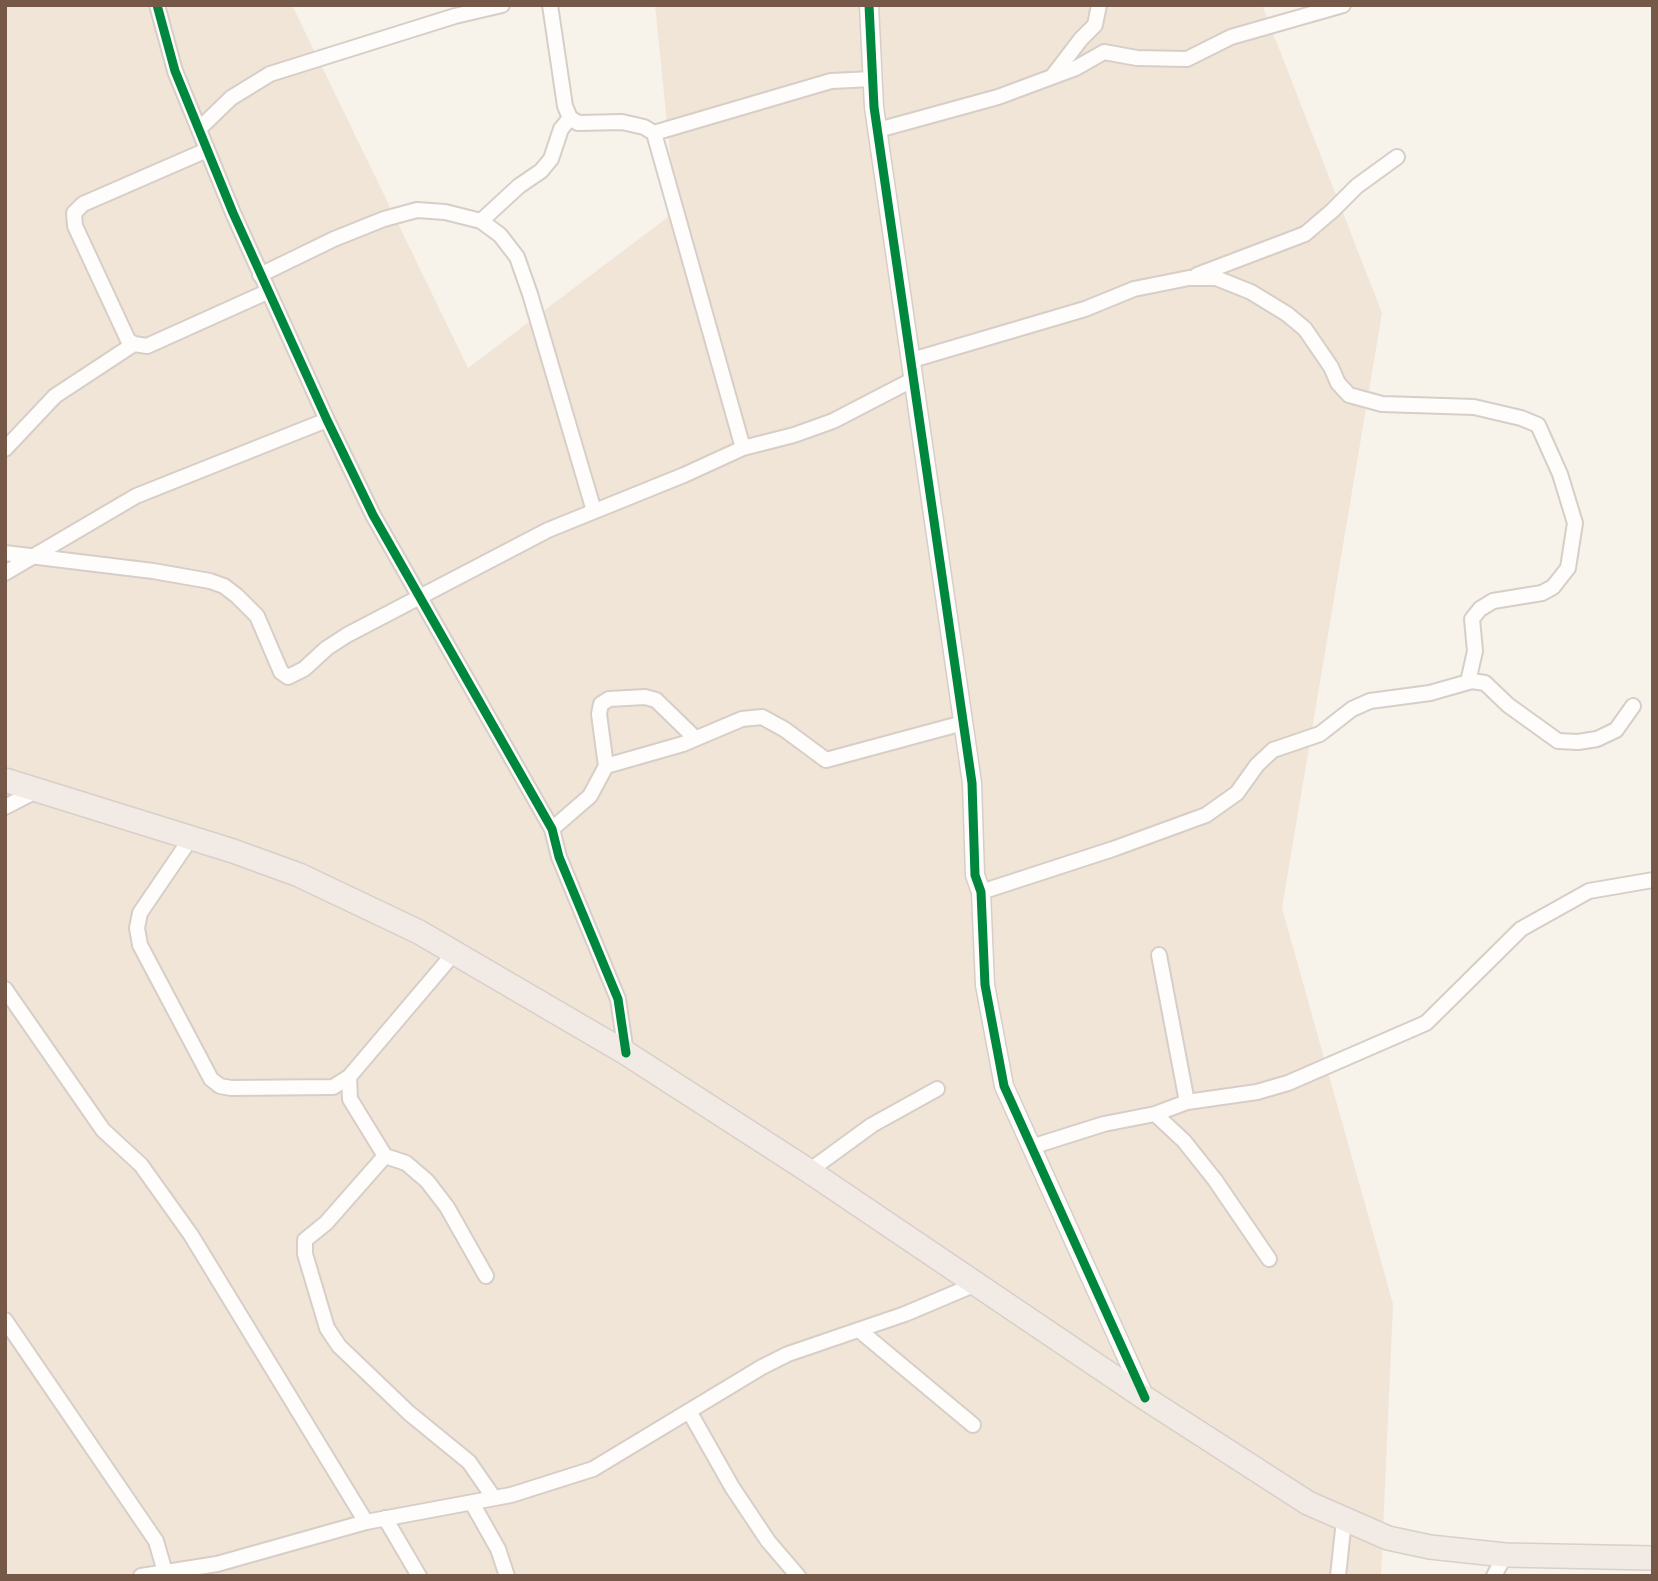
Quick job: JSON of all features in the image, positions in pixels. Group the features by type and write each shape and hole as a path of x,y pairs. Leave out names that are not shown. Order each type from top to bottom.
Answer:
{"highway":[{"path":"5,780 299,874 455,952 626,1053 809,1171 1145,1398 1308,1503 1344,1520 1388,1538 1430,1547 1506,1555 1653,1558"}],"street":[{"path":"157,5 175,71 207,150 267,292 327,420 373,515 399,558 418,597 552,829 559,857 618,999 626,1053"},
{"path":"199,129 231,98 270,74 455,16 502,5"},
{"path":"550,5 565,106 570,118 578,123 622,122 654,132 831,81 873,79"},
{"path":"869,5 878,130 972,783 975,875 981,892 985,985 1004,1086 1145,1398"},
{"path":"1052,77 1095,25 1098,5"},
{"path":"878,130 998,97 1076,68 1104,52 1137,58 1187,59 1231,37 1343,5"},
{"path":"481,221 519,186 541,171 551,159 561,129 570,118"},
{"path":"654,132 743,448"},
{"path":"207,150 83,204 74,214 75,226 128,340 134,344 148,346 267,292"},
{"path":"912,360 1085,309 1134,289 1189,278 1305,234 1357,186 1398,157"},
{"path":"260,275 334,239 384,219 416,211 445,212 481,221 500,234 517,257 530,294 594,511"},
{"path":"1189,278 1216,278 1251,292 1287,314 1306,329 1331,367 1338,383 1349,395 1382,404 1474,407 1521,418 1538,425 1560,474 1575,523 1568,568 1553,587 1542,593 1493,601 1480,609 1472,619 1475,651 1468,682"},
{"path":"5,449 55,396 134,344"},
{"path":"5,553 153,571 224,586 257,616 277,665 288,677 304,669 327,648 347,635 548,530 743,448 794,435 833,421 914,379"},
{"path":"5,573 136,496 327,420"},
{"path":"981,892 1125,845 1206,815 1237,793 1273,750 1320,734 1352,709 1370,701 1430,693 1468,682 1485,683 1508,705 1558,741 1578,742 1597,739 1616,730 1633,706"},
{"path":"552,829 590,796 606,766 599,714 601,704 609,699 645,697 656,700 695,738"},
{"path":"606,766 695,738 742,719 762,718 785,729 826,760 963,723"},
{"path":"5,807 39,790"},
{"path":"191,838 140,913 137,928 140,945 211,1079 220,1086 333,1087 349,1077 455,952"},
{"path":"1031,1147 1104,1124 1155,1114 1186,1102 1257,1092 1288,1083 1426,1023 1521,929 1589,891 1653,880"},
{"path":"1159,955 1186,1102"},
{"path":"7,995 103,1129 151,1177 191,1235 366,1522"},
{"path":"349,1077 350,1099"},
{"path":"333,1087 350,1099 385,1156 406,1163 427,1181 447,1207 486,1276"},
{"path":"809,1171 872,1125 937,1088"},
{"path":"1155,1114 1184,1141 1216,1180 1269,1259"},
{"path":"385,1156 326,1223 305,1240 305,1254 327,1328 339,1346 409,1413 469,1462 494,1498"},
{"path":"141,1576 165,1572 220,1570 366,1522 494,1498 593,1469 779,1358 905,1314 976,1284"},
{"path":"5,1320 156,1541 165,1572"},
{"path":"859,1330 974,1425"},
{"path":"689,1411 732,1488 768,1541 798,1576"},
{"path":"472,1503 498,1549 507,1576"},
{"path":"385,1518 419,1576"},
{"path":"1338,1576 1344,1520"},
{"path":"1494,1576 1506,1555"}],"shaded area":[{"path":"5,5 292,5 468,368 676,211 655,5 1262,5 1382,313 1282,908 1393,1304 1381,1576 5,1576"}],"cycle path":[{"path":"157,5 175,71 233,213 327,420 373,515 552,829 559,857 618,999 626,1053"},
{"path":"869,5 874,107 972,783 975,875 981,892 985,985 1004,1086 1145,1398"}]}
